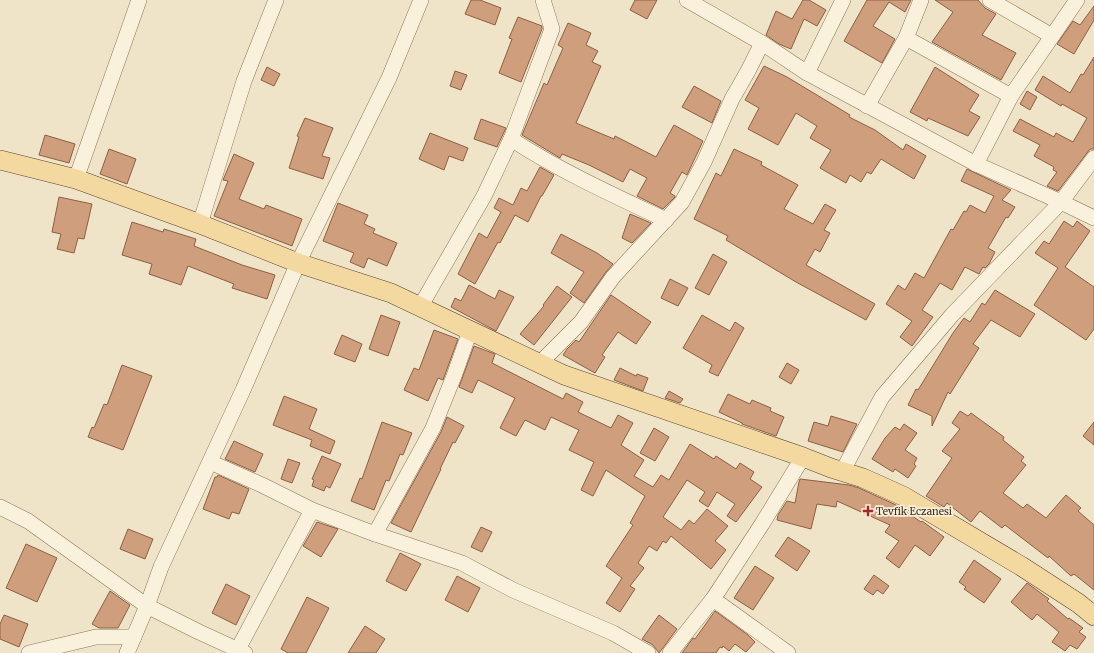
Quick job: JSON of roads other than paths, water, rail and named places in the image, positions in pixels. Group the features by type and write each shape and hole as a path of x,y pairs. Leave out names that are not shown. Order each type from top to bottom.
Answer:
{"main road":[{"path":"0,160 76,179 200,224 298,263 391,293 564,375 863,478 903,496 1021,566 1078,603 1094,616"}],"street":[{"path":"76,179 139,0"},
{"path":"200,224 244,81 276,0"},
{"path":"127,653 147,606 161,567 249,377 298,263 389,78 421,0"},
{"path":"420,307 484,196 511,139 552,29 543,0"},
{"path":"687,0 762,43 807,73 976,164 1094,218"},
{"path":"807,73 844,0"},
{"path":"868,106 906,38 921,0"},
{"path":"990,0 1052,36"},
{"path":"976,164 1011,96 1077,0"},
{"path":"906,38 1011,96"},
{"path":"542,364 546,357 581,322 613,277 682,202 714,143 732,99 762,43"},
{"path":"511,139 536,155 586,182 666,220"},
{"path":"842,472 882,398 952,315 1061,202 1094,158"},
{"path":"375,534 433,428 470,331"},
{"path":"670,653 713,599 762,524 802,457"},
{"path":"210,462 262,485 312,510 375,534 462,563 513,590 612,633 648,653"},
{"path":"0,507 28,521 147,606 199,632 242,651 312,510"},
{"path":"713,599 788,653"},
{"path":"29,653 96,637 134,637"}],"place":[{"name":"Tevfik Eczanesi","path":"868,511"}]}
